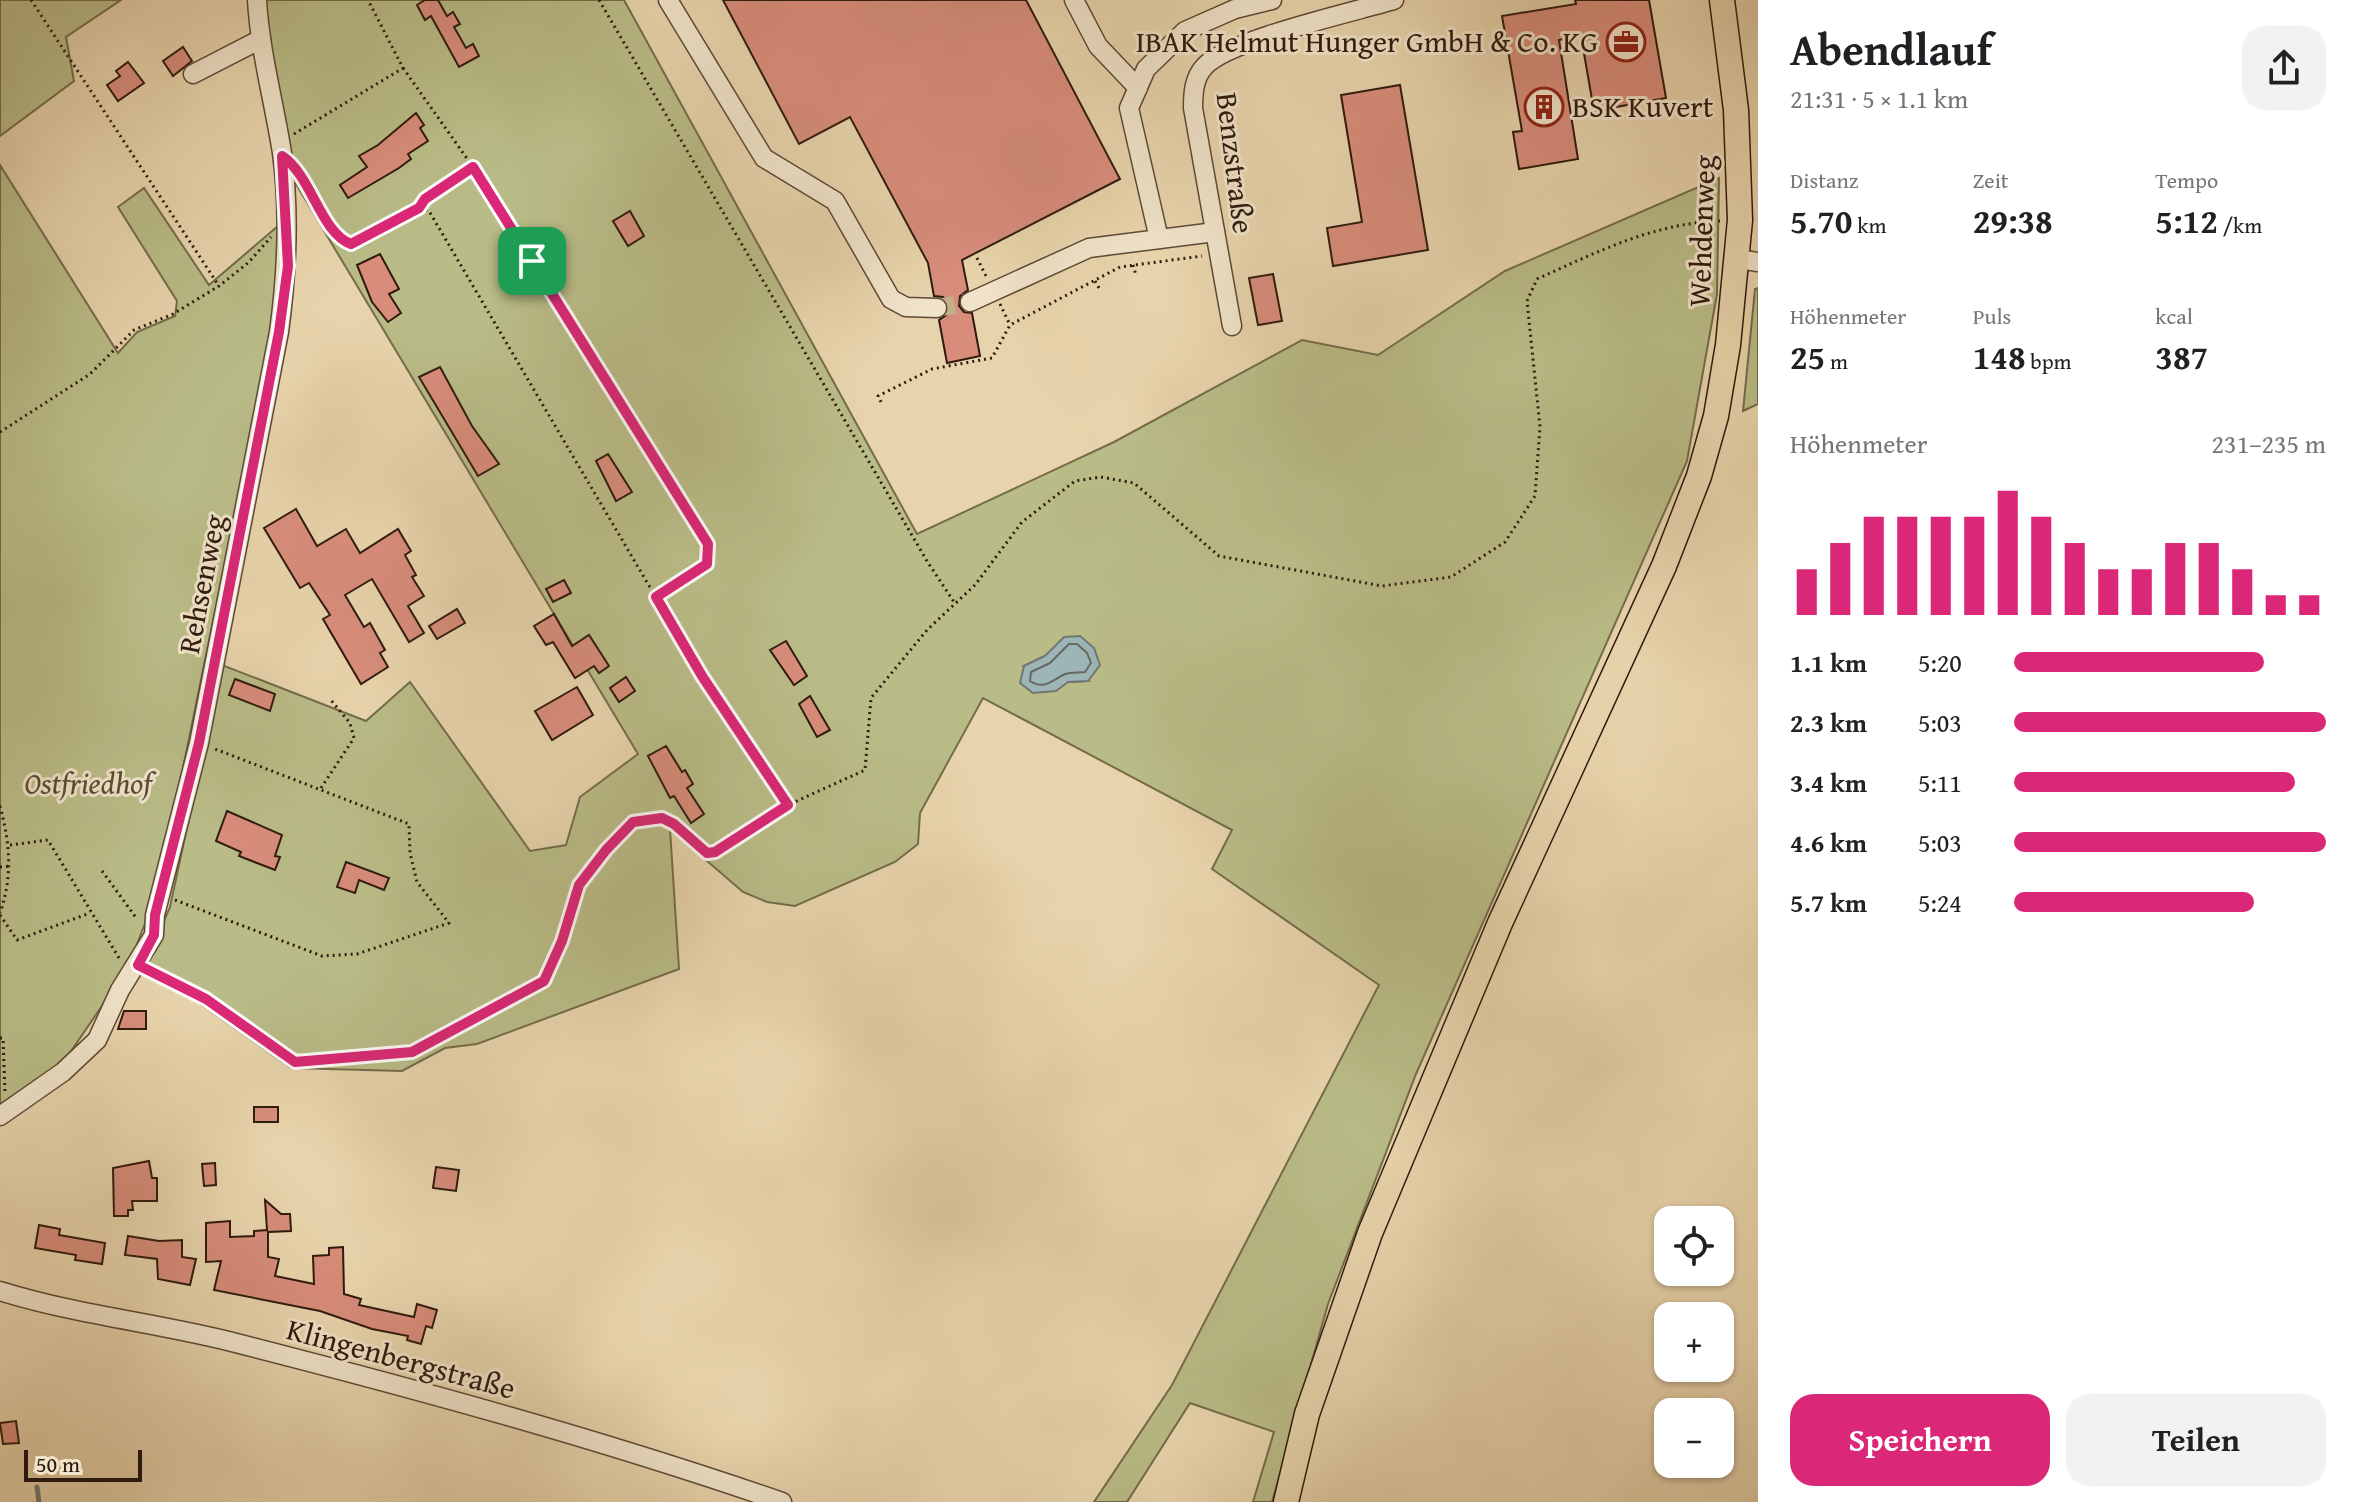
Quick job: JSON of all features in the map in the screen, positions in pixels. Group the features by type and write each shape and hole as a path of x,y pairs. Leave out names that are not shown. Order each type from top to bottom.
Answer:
{"main road":[{"name":"Wehdenweg","path":"1286,1502 1307,1414 1370,1233 1500,923 1664,566 1699,476 1716,416 1748,260 1746,204 1722,0"}],"street":[{"name":"Rehsenweg","path":"0,1116 63,1072 97,1040 131,965 154,935 160,894 199,743 279,332 288,266 280,147 257,0"},
{"path":"668,0 764,158 835,201 891,299 906,307 937,308"},
{"path":"1074,0 1098,46 1138,88"},
{"path":"1159,239 1129,108 1146,69 1185,31 1235,9 1272,0"},
{"name":"Benzstraße","path":"1232,326 1193,108 1194,87 1202,69 1218,54 1247,43 1394,0"},
{"path":"1235,9 1247,43"},
{"path":"193,74 261,39"},
{"path":"970,302 1089,248 1215,232"},
{"name":"Klingenbergstraße","path":"0,1291 86,1313 233,1342 415,1391 595,1440 782,1502"}],"path":[{"path":"31,0 219,286"},
{"path":"368,0 403,68 473,167 708,544 707,564 656,597"},
{"path":"599,0 927,561 954,602"},
{"path":"403,68 297,133 280,147 295,164 338,237 351,244 419,208 425,199 473,167"},
{"path":"10,845 48,840 91,913 131,965 206,999 295,1062 412,1052 544,981 562,941 579,885 633,822 662,818 674,824 707,853 715,852 788,805 865,770 871,698 954,602 975,585 1022,522 1075,481 1101,477 1134,483 1219,556 1382,586 1451,577 1505,542 1535,496 1540,427 1527,301 1537,279 1634,236 1701,221 1746,204"},
{"path":"419,208 429,211 702,676 788,805"},
{"path":"0,432 90,374 134,330 173,314 219,286 249,262 268,238 286,233"},
{"path":"994,364 992,358 1010,325 1120,267 1218,253"},
{"path":"977,258 986,275"},
{"path":"1133,265 1136,275"},
{"path":"1095,281 1099,288"},
{"path":"994,292 1010,325"},
{"path":"1061,299 1065,305"},
{"path":"1027,317 1030,323"},
{"path":"881,402 878,396 932,369 992,358"},
{"path":"954,365 955,372"},
{"path":"913,379 916,385"},
{"path":"321,788 354,738 350,723 330,699"},
{"path":"160,894 322,956 357,954 449,923 417,882 410,853 409,824 199,743"},
{"path":"0,806 10,845 10,866 0,914 17,940 91,913"},
{"path":"0,867 10,866"},
{"path":"102,871 138,920 154,935"},
{"path":"0,1038 3,1038 5,1094 12,1095 18,1105"}],"green space":[{"path":"0,0 121,0 66,37 74,81 0,136"},
{"path":"253,0 624,0 917,534 1114,442 1302,340 1378,355 1505,271 1719,178 1717,294 1687,461 1416,1074 1328,1304 1272,1502 1253,1502 1274,1432 1190,1403 1127,1502 1094,1502 1172,1385 1379,985 1212,869 1232,830 983,698 920,813 918,844 895,862 795,906 767,902 743,892 670,829 679,969 477,1044 445,1048 402,1071 291,1068 195,1000 139,972 146,963 170,907 222,665 366,721 410,682 530,851 566,845 580,797 638,754 287,169","holes":["1045,656 1088,681 1068,682 1024,666"]},
{"name":"Ostfriedhof","path":"0,165 118,353 137,332 175,316 177,301 118,207 144,188 209,285 278,226 277,308 183,768 150,910 128,968 41,1095 0,1122"},
{"path":"1758,288 1758,404 1743,411 1755,289"}],"water":[{"path":"1080,636 1094,648 1100,665 1088,681 1068,682 1056,691 1033,693 1020,683 1024,666 1045,656 1064,637"}],"building":[{"path":"425,0 438,0 447,16 453,12 460,24 454,27 466,48 473,44 479,56 459,67 431,16 425,20 417,5"},
{"path":"723,0 1026,0 1120,179 962,260 968,290 960,296 959,306 964,312 972,313 980,356 947,363 939,320 948,314 948,303 943,297 934,296 928,263 850,117 799,144"},
{"path":"1575,0 1649,0 1666,98 1594,111 1581,36 1559,40 1578,159 1519,169 1513,132 1522,131 1502,16 1576,4"},
{"path":"183,47 192,61 173,76 163,61"},
{"path":"128,62 144,83 118,101 107,85 120,76 116,71"},
{"path":"1400,85 1428,250 1333,266 1327,228 1362,222 1341,95"},
{"path":"416,113 424,125 420,128 428,141 408,154 411,159 399,168 348,198 340,185 367,167 359,156 378,145"},
{"path":"630,211 644,236 628,246 613,221"},
{"path":"380,254 399,289 389,294 401,313 388,322 372,302 357,265"},
{"path":"1273,274 1282,321 1258,325 1249,278"},
{"path":"440,367 472,426 499,464 478,476 419,377"},
{"path":"608,454 632,492 616,501 596,461"},
{"path":"296,509 317,546 346,529 360,553 398,529 411,551 405,555 416,575 412,577 424,596 408,606 424,633 409,642 372,579 345,595 364,627 370,623 385,650 380,653 388,667 361,684 323,619 330,615 309,583 300,588 264,528"},
{"path":"564,580 571,593 553,602 546,589"},
{"path":"457,609 465,623 437,639 429,626"},
{"path":"554,614 572,646 589,635 609,666 599,673 594,666 575,678 553,642 546,645 534,626"},
{"path":"786,641 807,676 794,685 770,650"},
{"path":"626,677 635,691 619,702 610,688"},
{"path":"235,679 275,694 270,711 229,695"},
{"path":"577,687 593,715 552,740 535,711"},
{"path":"810,696 830,730 817,737 799,704"},
{"path":"666,746 693,784 687,788 704,814 691,823 674,796 670,798 648,756"},
{"path":"227,811 282,835 275,856 280,857 275,870 239,856 241,852 216,841"},
{"path":"346,862 389,878 384,890 359,880 355,893 337,887"},
{"path":"124,1011 146,1011 146,1029 118,1029"},
{"path":"254,1107 278,1107 278,1122 254,1122"},
{"path":"149,1161 152,1178 157,1178 157,1201 132,1201 133,1210 128,1210 128,1216 114,1216 113,1168"},
{"path":"215,1163 216,1185 204,1186 202,1164"},
{"path":"436,1167 459,1170 456,1191 433,1188"},
{"path":"265,1200 281,1214 290,1214 291,1231 268,1232 268,1257 279,1259 275,1276 314,1284 313,1256 329,1255 329,1248 343,1247 344,1294 361,1299 359,1305 414,1317 417,1304 437,1310 432,1328 426,1326 421,1344 407,1340 408,1336 372,1329 320,1311 214,1290 221,1261 206,1262 206,1223 230,1221 230,1237 254,1236 254,1231 267,1230"},
{"path":"39,1225 60,1229 59,1235 105,1243 102,1264 75,1260 76,1255 35,1248"},
{"path":"128,1236 159,1241 182,1240 182,1257 196,1259 190,1285 158,1279 157,1259 125,1255"},
{"path":"16,1421 19,1443 3,1444 0,1423"}],"waterway":[{"path":"37,1487 39,1502"}],"tunnel":[{"path":"937,308 970,302"}],"place":[{"name":"IBAK Helmut Hunger GmbH & Co. KG","path":"1626,42"},
{"name":"BSK Kuvert","path":"1544,107"}],"route":[{"path":"282,156 295,164 338,237 351,244 419,208 425,199 473,167 532,261 708,544 707,564 656,597 702,676 788,805 715,852 707,853 674,824 662,818 633,822 579,885 562,941 544,981 412,1052 295,1062 206,999 138,965 154,935 155,915 199,743 279,332 288,266 282,156"}]}
